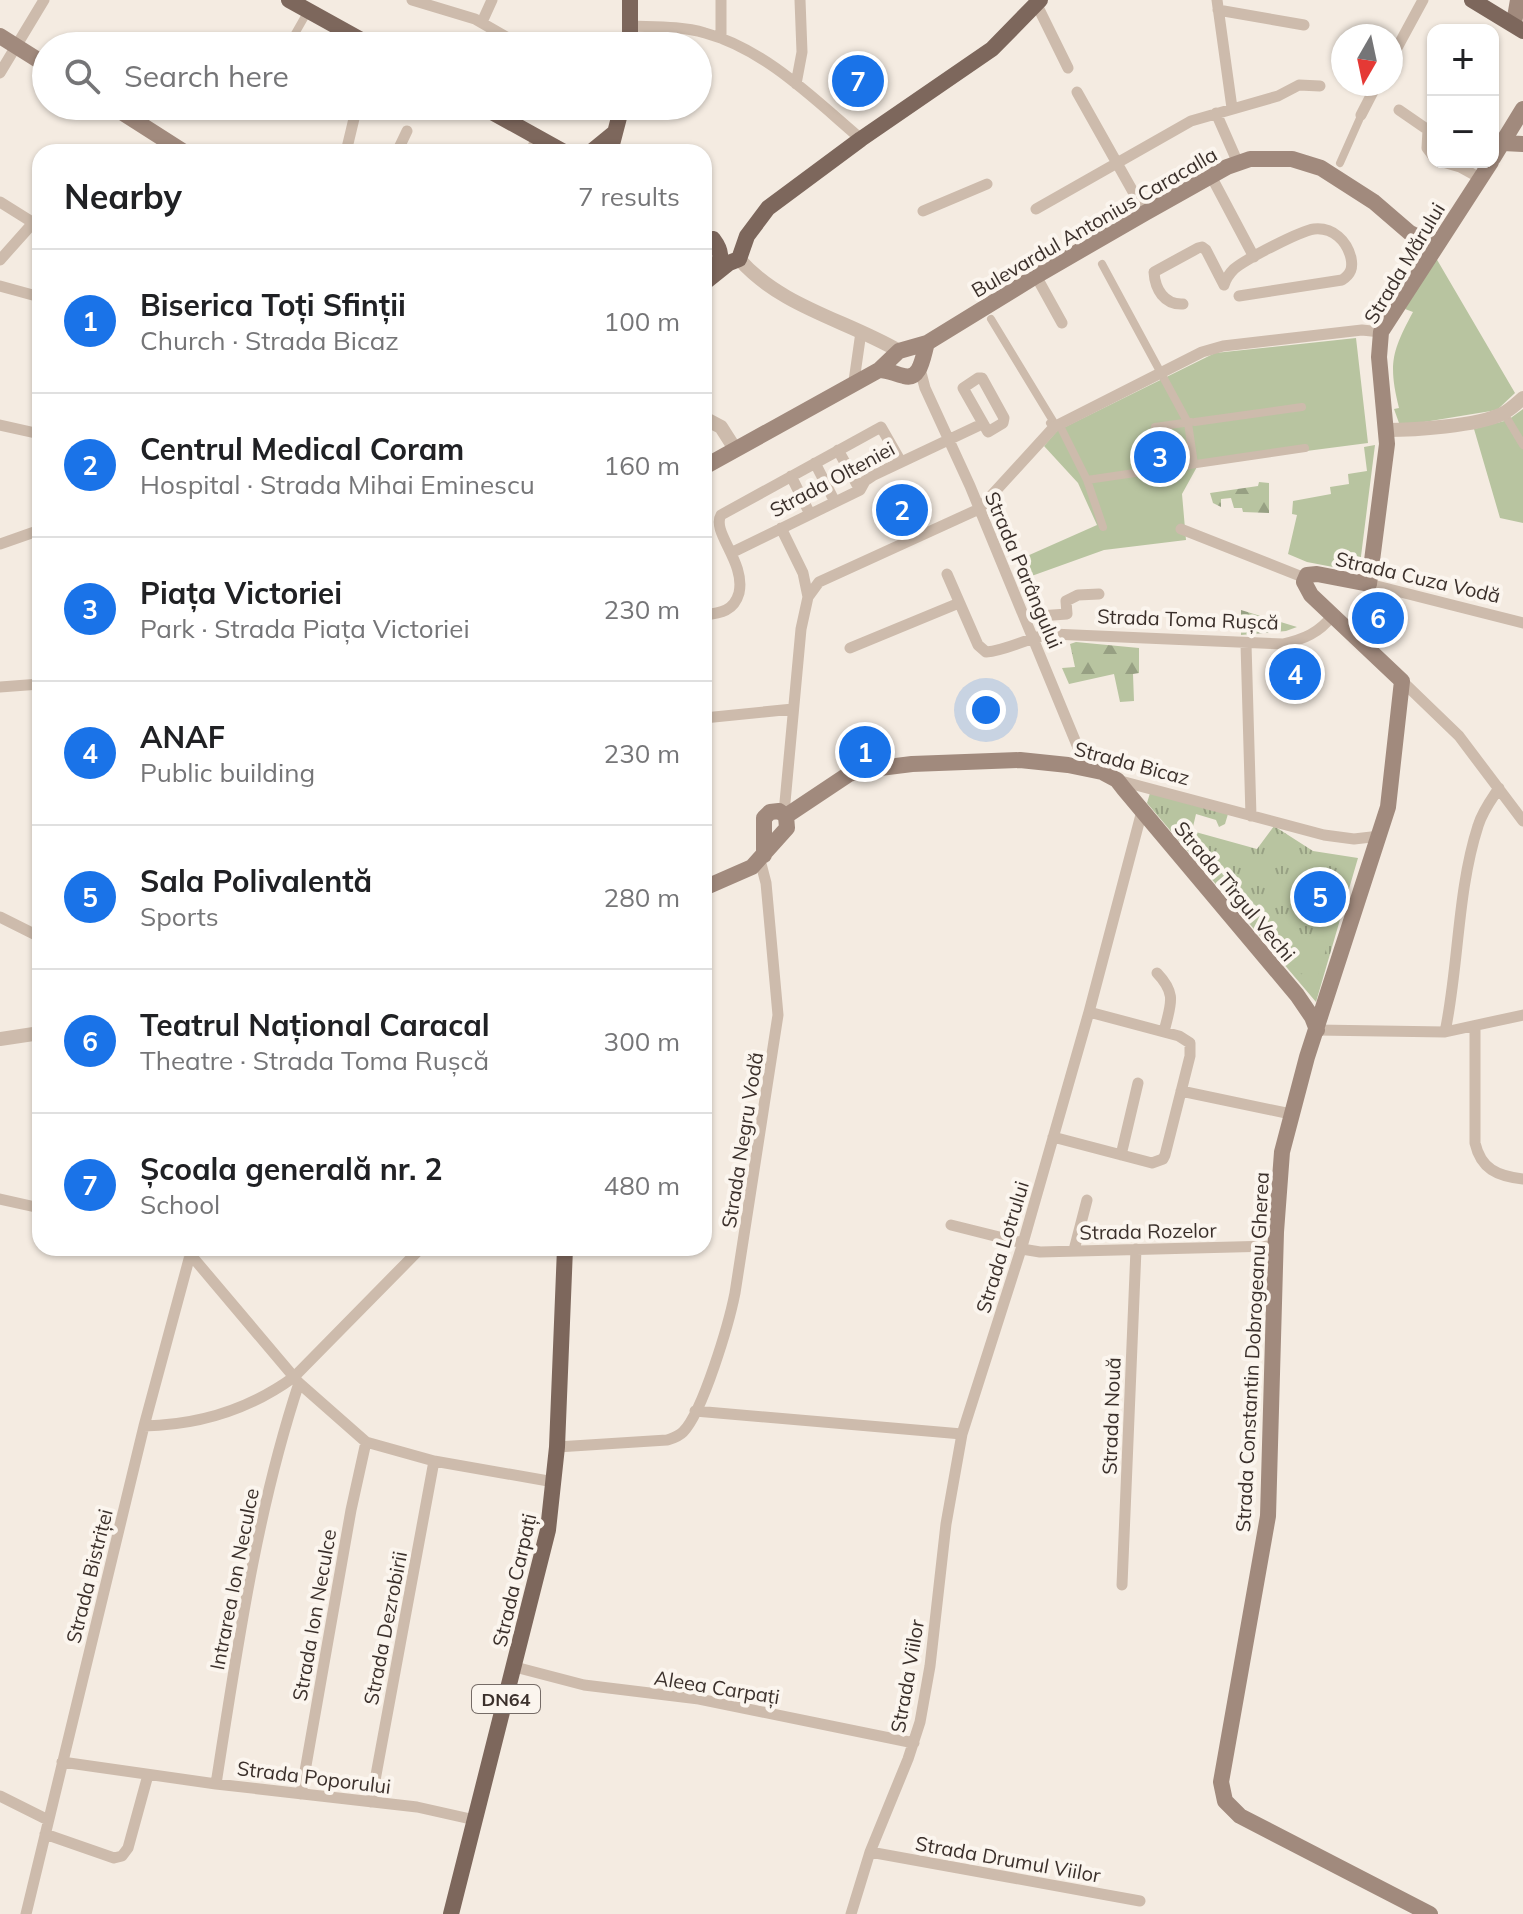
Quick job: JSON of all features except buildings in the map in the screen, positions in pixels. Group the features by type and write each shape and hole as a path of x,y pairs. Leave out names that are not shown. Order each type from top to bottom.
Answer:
{"main road":[{"path":"289,0 347,32"},
{"path":"630,0 631,32"},
{"path":"1472,0 1518,27"},
{"path":"1518,0 1518,27"},
{"path":"725,252 768,208 861,139 992,49 1037,1"},
{"path":"0,36 32,56"},
{"name":"Strada Mărului","path":"1499,149 1523,109"},
{"path":"134,120 171,144"},
{"path":"500,120 533,144"},
{"path":"604,144 613,134 618,120"},
{"path":"1503,143 1523,144"},
{"name":"Bulevardul Antonius Caracalla","path":"712,462 854,381 907,362 927,343 1036,276 1238,163 1276,157 1307,162 1354,187 1410,233 1436,246"},
{"name":"Strada Mărului","path":"1369,584 1387,444 1379,357 1381,332 1487,168"},
{"name":"Bulevardul Antonius Caracalla","path":"1410,233 1415,250 1425,263"},
{"name":"Strada Cuza Vodă","path":"1332,616 1307,590 1305,578 1317,574 1369,584"},
{"path":"1332,616 1402,681"},
{"name":"Strada Constantin Dobrogeanu Gherea","path":"1402,681 1390,791 1380,836 1291,1114 1280,1166 1268,1516 1221,1792 1233,1811 1248,1821 1430,1914"},
{"name":"Strada Bicaz","path":"780,814 834,782 864,770 912,764 1020,760 1086,767 1117,780"},
{"name":"Strada Tîrgul Vechi","path":"1117,780 1297,995 1317,1030"},
{"path":"1138,807 1136,796 1145,787"},
{"path":"712,885 747,870 762,858 774,832 787,828 780,814"},
{"name":"Strada Carpați","path":"451,1914 546,1539 557,1447 565,1256"}],"street":[{"path":"0,73 44,0"},
{"path":"412,0 482,22 499,32"},
{"path":"482,22 492,0"},
{"path":"721,0 721,38"},
{"path":"796,84 802,52 800,0"},
{"path":"1403,37 1423,0"},
{"path":"1037,1 1068,68"},
{"path":"1232,108 1218,5 1304,25"},
{"path":"296,32 309,11"},
{"path":"631,26 702,32"},
{"path":"712,35 766,63 861,139"},
{"path":"1036,209 1191,121 1278,96 1299,85 1320,86"},
{"path":"1077,92 1145,213"},
{"path":"1340,163 1371,96"},
{"path":"1399,110 1427,129"},
{"path":"1216,113 1238,163"},
{"path":"348,144 354,120"},
{"path":"401,144 407,131"},
{"path":"1462,168 1480,178"},
{"path":"1211,176 1254,257"},
{"path":"923,211 987,184"},
{"path":"0,202 32,222"},
{"path":"0,260 32,229"},
{"path":"1183,304 1170,304 1153,276 1157,268 1202,247 1224,285 1230,272 1254,257 1316,229 1333,233 1346,242 1352,264 1347,277 1336,283 1239,296"},
{"path":"725,252 769,288 861,332 907,362"},
{"path":"1102,264 1160,374 1191,422 1194,464"},
{"path":"1036,276 1062,323"},
{"path":"0,286 32,295"},
{"path":"990,320 1053,421 1050,423 990,320"},
{"path":"780,814 801,629 808,597 819,582 979,509 1054,427 1214,347 1362,330 1381,332"},
{"path":"854,381 861,332"},
{"name":"Strada Parângului","path":"907,362 925,388 949,439 1086,767"},
{"name":"Strada Olteniei","path":"980,377 1005,421 988,432 982,424 963,388 980,377"},
{"path":"1386,430 1484,420 1502,414 1523,398"},
{"path":"1155,427 1302,407"},
{"path":"1508,420 1523,445"},
{"path":"712,422 721,427 735,449"},
{"name":"Strada Olteniei","path":"733,552 860,490 865,481 901,462 982,424"},
{"path":"0,425 32,432"},
{"path":"712,613 730,609 737,598 740,574 733,552 717,523 721,515 881,427 901,462"},
{"path":"1062,430 1087,480 1103,527"},
{"path":"1087,480 1305,448"},
{"path":"838,450 860,490"},
{"path":"815,463 835,502"},
{"path":"791,476 810,514"},
{"path":"781,528 803,573 808,597"},
{"name":"Strada Cuza Vodă","path":"1181,529 1305,578"},
{"path":"0,544 32,533"},
{"path":"947,574 978,645 986,652 1033,636"},
{"name":"Strada Cuza Vodă","path":"1369,584 1523,623"},
{"path":"1039,616 1067,614 1066,601 1078,595 1099,594"},
{"path":"850,648 959,603"},
{"name":"Strada Toma Rușcă","path":"1033,636 1119,635 1246,644 1296,641 1315,632 1332,616"},
{"path":"1246,644 1251,816"},
{"path":"1402,681 1459,736 1523,821"},
{"path":"0,687 32,685"},
{"path":"712,717 793,709"},
{"name":"Strada Bicaz","path":"1117,780 1324,835 1354,839 1380,836"},
{"path":"1445,1032 1472,851 1478,825 1499,788"},
{"name":"Strada Lotrului","path":"962,1434 1022,1246 1089,1012 1138,807"},
{"name":"Strada Negru Vodă","path":"557,1447 678,1437 695,1411 730,1318 777,1036 776,976 762,858"},
{"path":"0,917 32,933"},
{"path":"1157,973 1168,984 1172,997 1164,1032"},
{"path":"1053,1137 1158,1162 1165,1155 1190,1056 1190,1043 1185,1037 1089,1012"},
{"path":"1317,1030 1445,1032 1523,1015"},
{"path":"1475,1026 1475,1143 1478,1156 1485,1167 1498,1174 1523,1179"},
{"path":"0,1039 32,1034"},
{"path":"1121,1155 1138,1083"},
{"path":"1181,1091 1291,1114"},
{"path":"0,1199 32,1206"},
{"path":"1074,1250 1087,1200"},
{"name":"Strada Rozelor","path":"951,1225 1040,1252 1276,1246"},
{"name":"Strada Nouă","path":"1122,1585 1136,1249"},
{"name":"Strada Bistriței","path":"26,1914 186,1256"},
{"path":"193,1256 297,1380 366,1442 434,1461 554,1482"},
{"path":"144,1426 196,1420 240,1408 297,1380 413,1256"},
{"name":"Intrarea Ion Neculce","path":"216,1784 259,1536 297,1380"},
{"path":"695,1411 962,1434"},
{"name":"Strada Viilor","path":"851,1914 870,1852 914,1743 924,1703 946,1524 962,1434"},
{"name":"Strada Ion Neculce","path":"301,1794 351,1510 366,1442"},
{"name":"Strada Dezrobirii","path":"371,1802 434,1461"},
{"name":"Aleea Carpați","path":"515,1667 584,1685 699,1699 914,1743"},
{"name":"Strada Poporului","path":"62,1762 216,1784 417,1807 475,1820"},
{"path":"45,1834 114,1858 122,1856 128,1848 148,1775"},
{"path":"0,1796 48,1820"},
{"name":"Strada Drumul Viilor","path":"870,1852 1140,1901"}],"green space":[{"path":"1436,258 1515,393 1497,410 1406,425 1399,423 1394,409 1399,408 1394,358 1400,337 1413,312 1405,309"},
{"path":"1356,338 1368,443 1198,465 1182,494 1186,540 1104,550 1026,578 1018,560 1097,525 1078,483 1044,446 1057,431 1215,353"},
{"path":"1523,409 1523,523 1500,518 1474,429 1508,420"},
{"path":"1375,445 1359,572 1307,562 1288,554 1297,515 1292,514 1293,501 1331,494 1330,487 1349,484 1348,474 1367,471 1364,447"},
{"path":"1259,482 1269,483 1269,513 1243,512 1242,508 1234,508 1231,498 1221,499 1221,507 1213,503 1210,493 1258,486"},
{"path":"1241,610 1297,627 1286,631 1241,635"},
{"path":"1070,644 1139,648 1139,673 1133,674 1134,701 1120,702 1114,674 1069,684 1062,668 1075,667"},
{"path":"1150,793 1228,814 1225,824 1219,827 1216,820 1196,814 1192,831 1257,849 1274,826 1313,851 1358,858 1316,1002 1147,803"},
{"path":"1300,934 1328,943 1317,978 1296,972 1296,967 1291,965"}],"place":[{"name":"Școala generală nr. 2","path":"858,81"},
{"name":"Piața Victoriei","path":"1160,457"},
{"name":"Centrul Medical Coram","path":"902,510"},
{"name":"Teatrul Național Caracal","path":"1378,618"},
{"name":"ANAF","path":"1295,674"},
{"name":"Biserica Toți Sfinții","path":"865,752"},
{"name":"Sala Polivalentă","path":"1320,897"}]}
